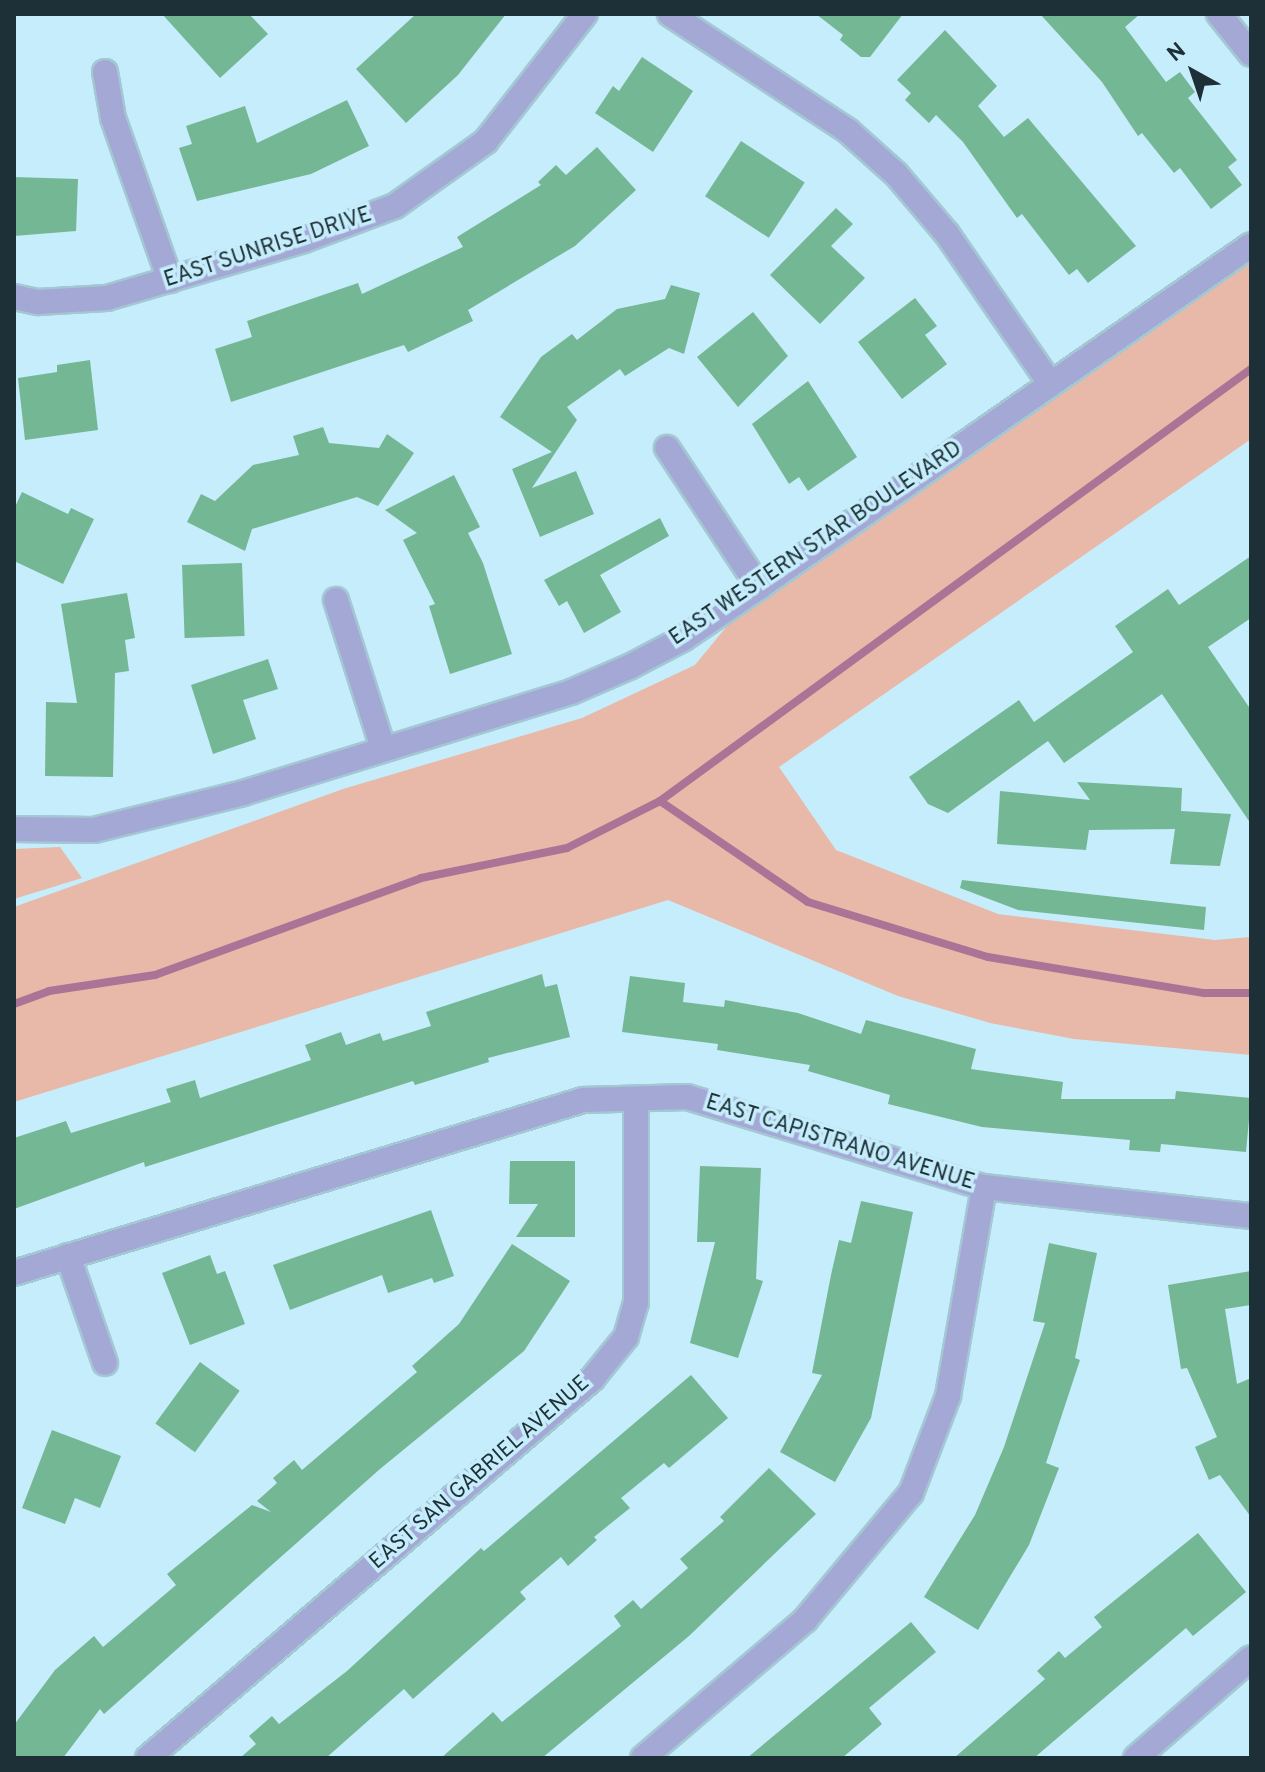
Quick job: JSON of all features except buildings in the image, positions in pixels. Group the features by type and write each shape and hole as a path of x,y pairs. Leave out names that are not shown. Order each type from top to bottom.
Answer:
{"street":[{"name":"EAST SUNRISE DRIVE","path":"14,297 38,302 107,298 395,206 486,141 585,14"},
{"path":"670,14 848,131 896,174 947,234 1049,382"},
{"path":"1219,14 1251,54"},
{"path":"105,72 113,118 170,280"},
{"name":"EAST WESTERN STAR BOULEVARD","path":"14,829 94,830 243,793 583,687 684,638 1049,382 1251,245"},
{"path":"667,448 759,587"},
{"path":"336,600 383,748"},
{"name":"EAST CAPISTRANO AVENUE","path":"14,1273 583,1100 687,1097 984,1187 1251,1216"},
{"name":"EAST SAN GABRIEL AVENUE","path":"148,1758 592,1379 626,1337 636,1303 636,1100"},
{"path":"643,1758 805,1620 911,1493 948,1396 984,1187"},
{"path":"68,1256 105,1363"},
{"path":"1136,1758 1251,1658"}],"shaded area":[{"path":"1251,245 1251,439 779,767 836,850 998,914 1215,940 1251,937 1251,1055 1074,1039 990,1023 898,996 668,900 14,1102 14,907 343,789 582,718 695,665 759,587"},
{"path":"60,847 82,878 14,899 14,849"}],"waterway":[{"path":"14,1004 49,991 155,975 421,878 567,848 660,801 1251,369"},
{"path":"660,801 808,902 988,957 1204,993 1251,993"}]}
